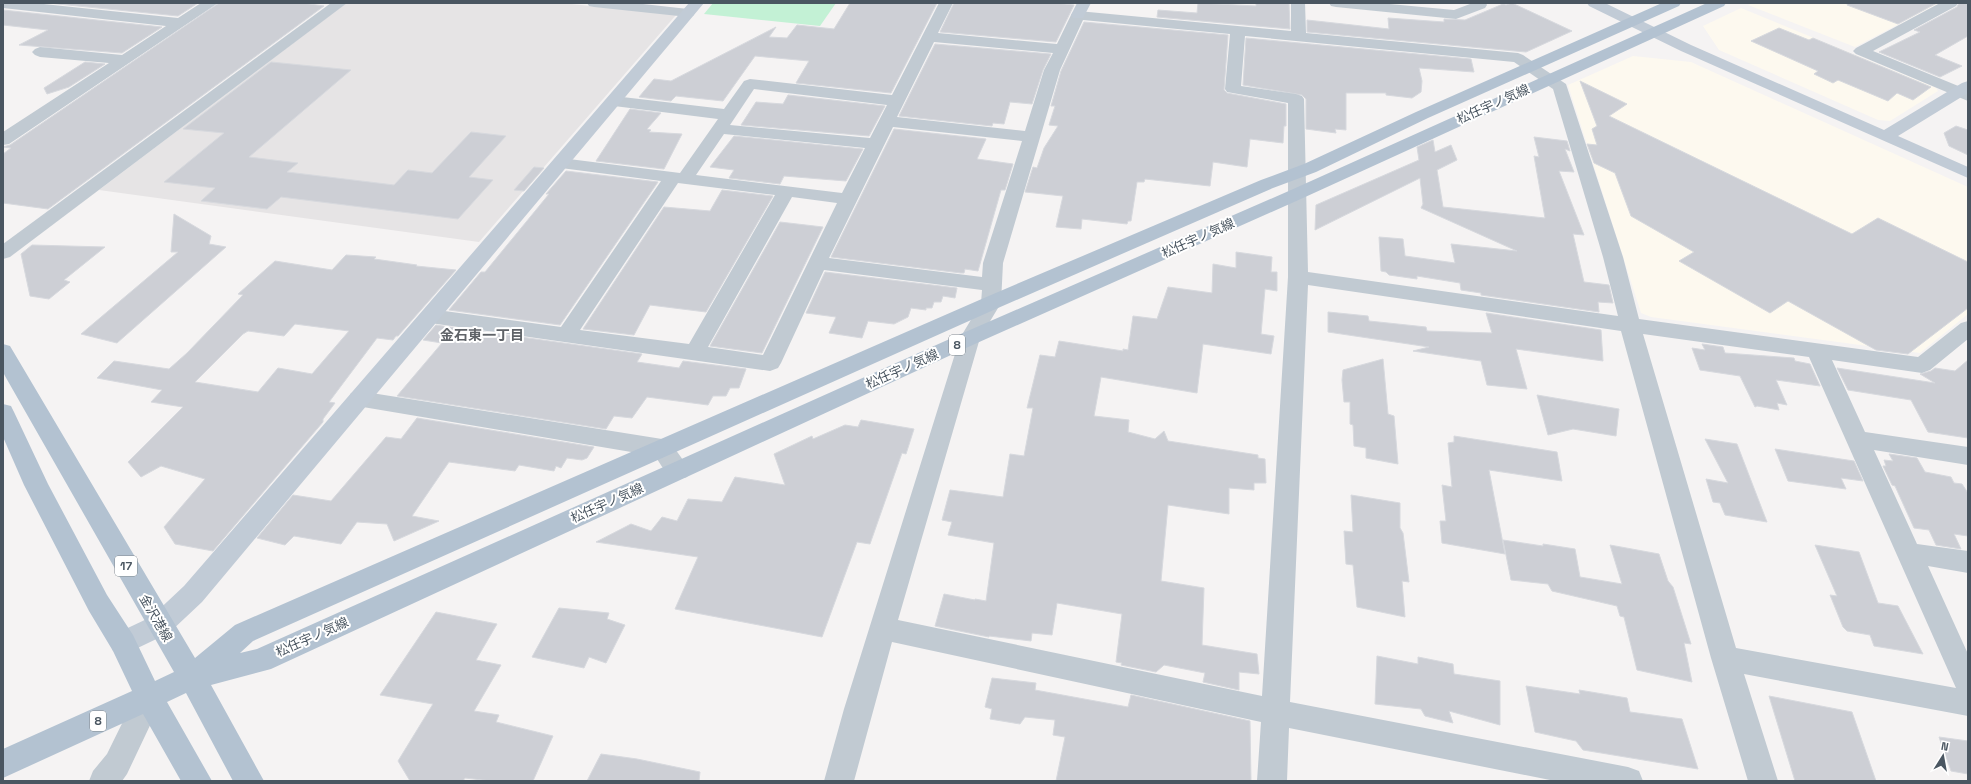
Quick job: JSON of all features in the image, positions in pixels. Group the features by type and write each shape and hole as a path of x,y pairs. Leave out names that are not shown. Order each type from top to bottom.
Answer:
{"main road":[{"name":"松任宇ノ気線","path":"3,764 150,698 192,677 260,660 679,471 970,338 1298,183 1533,66 1674,3"},
{"name":"松任宇ノ気線","path":"192,677 244,633 662,448 992,294 1298,183 1550,79 1719,3"},
{"name":"金沢港線","path":"3,350 16,376 160,625 192,677 249,781"},
{"path":"3,412 36,485 98,603 123,643 150,698 197,781"}],"street":[{"path":"3,140 211,3"},
{"path":"3,253 340,3"},
{"path":"594,3 693,8"},
{"path":"430,316 770,363 848,199 946,3"},
{"path":"1298,3 1299,36"},
{"path":"1336,3 1456,15 1480,6 1476,3"},
{"path":"1594,3 1653,32 1968,173"},
{"path":"1951,3 1861,51 1965,91"},
{"path":"3,4 180,23"},
{"path":"123,643 160,625 193,594 693,8"},
{"path":"839,781 882,628 970,338 992,294 993,263 1052,70 1081,9 1238,30 1518,58 1533,66 1560,87 1613,257 1630,325 1725,658 1762,781"},
{"path":"1238,30 1233,89 1296,99 1298,277 1272,781"},
{"path":"929,37 1062,49"},
{"path":"40,52 125,60"},
{"path":"566,335 679,178 720,128 750,84 898,101"},
{"path":"1886,136 1965,91"},
{"path":"614,101 729,115"},
{"path":"887,121 1032,137"},
{"path":"720,128 876,144"},
{"path":"561,163 848,199"},
{"path":"695,352 787,191"},
{"path":"818,263 992,294"},
{"path":"1298,277 1630,325 1922,364 1965,334"},
{"path":"1817,350 1968,684"},
{"path":"359,399 662,448 679,471"},
{"path":"1857,439 1968,456"},
{"path":"1909,553 1968,562"},
{"path":"882,628 1275,712 1628,781"},
{"path":"1725,658 1968,703"},
{"path":"104,781 117,764 150,698"}],"shaded area":[{"path":"346,3 562,3 676,15 479,242 99,190"},
{"path":"1753,3 1939,3 1855,47 1748,5"},
{"path":"1741,8 1936,88 1938,91 1890,121 1878,120 1719,50 1703,26"},
{"path":"1633,56 1691,62 1968,187 1968,314 1920,353 1651,317 1641,313 1568,85"}],"green space":[{"path":"713,3 836,3 820,26 704,14"}],"building":[{"path":"48,3 198,3 178,16"},
{"path":"219,3 303,3 324,6 48,209 3,203 3,154 11,148 3,147 10,145"},
{"path":"850,3 937,3 891,93 796,83 809,61 755,56 723,101 676,96 671,101 639,97 654,79 671,81 776,27 769,37 787,38 797,25 834,29"},
{"path":"954,3 1056,3 1074,5 1056,42 940,32"},
{"path":"1198,3 1256,6 1256,3 1289,3 1290,29 1157,17 1158,10 1197,13"},
{"path":"1512,3 1572,31 1526,52 1307,32 1307,20 1389,29 1388,18 1444,22 1444,19 1465,20 1503,4 1506,5"},
{"path":"1848,3 1937,3 1898,24 1847,5"},
{"path":"1959,3 1968,3 1968,36 1935,55 1962,66 1940,77 1879,52 1920,32 1914,30 1957,7"},
{"path":"3,10 162,27 122,53 19,45 48,30 3,25"},
{"path":"1084,22 1228,35 1224,90 1227,93 1286,104 1286,126 1284,126 1283,143 1250,139 1247,167 1213,162 1210,186 1145,179 1144,182 1137,182 1131,221 1128,221 1127,224 1082,219 1081,229 1056,227 1063,196 1025,192 1033,167 1037,168 1044,148 1058,126 1049,125 1055,106 1051,106 1061,71"},
{"path":"1779,28 1809,40 1813,38 1931,87 1913,100 1897,93 1888,101 1838,80 1833,83 1814,74 1818,71 1751,41"},
{"path":"1246,38 1471,59 1474,72 1419,68 1422,81 1421,92 1412,98 1386,95 1386,93 1346,93 1346,130 1335,129 1336,133 1306,129 1306,99 1302,95 1243,85"},
{"path":"935,44 1051,54 1043,70 1032,104 1010,102 1004,124 993,123 992,126 899,116"},
{"path":"85,62 105,64 69,87 47,94 44,88"},
{"path":"271,62 351,70 249,157 298,163 287,172 394,185 408,170 432,173 471,132 506,136 469,177 493,180 458,219 281,197 267,209 201,201 215,188 164,182 224,133 183,129"},
{"path":"1580,81 1627,104 1609,116 1852,234 1878,218 1968,262 1968,308 1908,354 1876,350 1788,301 1770,313 1679,261 1694,252 1631,216 1615,173 1594,163 1587,144 1597,145 1592,129 1597,126"},
{"path":"788,95 885,106 869,136 741,125 756,102 783,104"},
{"path":"630,109 661,113 647,129 651,130 649,132 682,134 664,169 596,161"},
{"path":"1956,126 1968,130 1968,155 1949,146 1944,133"},
{"path":"894,129 986,139 977,159 1013,164 1005,190 1001,190 978,271 965,269 964,273 961,273 831,257"},
{"path":"734,136 863,149 846,181 784,176 780,184 729,178 734,170 710,167"},
{"path":"1534,137 1567,141 1570,151 1565,149 1574,172 1559,171 1584,235 1573,234 1584,282 1609,285 1613,303 1598,302 1599,312 1481,295 1481,293 1461,290 1460,283 1417,276 1417,279 1389,275 1386,272 1381,271 1379,237 1403,239 1405,256 1455,263 1451,244 1517,251 1421,208 1423,204 1420,178 1315,230 1316,205 1419,160 1417,147 1433,140 1435,152 1451,145 1457,160 1437,170 1443,207 1545,218 1534,156 1539,157"},
{"path":"534,167 544,168 524,191 514,190"},
{"path":"566,171 658,182 560,325 449,310 481,272 485,272 549,194 546,194"},
{"path":"722,190 773,196 706,312 650,305 634,335 583,329 664,207 710,211"},
{"path":"174,214 211,236 209,244 226,247 117,343 81,334 178,252 171,252"},
{"path":"780,222 823,227 762,353 710,346"},
{"path":"32,245 105,247 64,280 70,282 49,299 30,296 21,254"},
{"path":"1236,252 1272,257 1271,272 1277,272 1277,291 1265,289 1261,334 1274,336 1271,354 1203,344 1197,393 1101,377 1094,416 1129,420 1128,432 1155,439 1164,431 1168,441 1258,455 1258,458 1265,459 1266,483 1254,483 1254,490 1229,488 1229,514 1168,505 1161,581 1204,588 1202,645 1257,654 1259,674 1239,672 1239,690 1203,682 1205,673 1164,665 1156,672 1121,665 1122,663 1116,662 1122,614 1057,603 1052,635 1032,633 1031,641 989,637 935,626 944,594 986,601 994,543 948,535 952,522 942,520 950,490 1003,497 1010,454 1024,456 1033,408 1027,408 1040,355 1055,357 1059,341 1123,351 1123,349 1128,350 1133,316 1157,319 1168,287 1212,293 1213,264 1236,268"},
{"path":"346,255 376,257 374,259 417,265 416,266 456,270 398,336 396,336 393,340 377,338 329,402 335,403 323,419 323,422 213,551 175,544 164,527 205,479 161,466 141,477 128,462 183,407 151,402 162,390 97,378 114,361 169,369 187,353 243,295 238,294 275,261 332,270","holes":["295,324 349,331 312,374 278,368 258,392 195,382 243,334 248,331 284,336"]},
{"path":"825,272 957,288 955,298 943,296 941,302 934,302 932,308 926,308 926,310 911,308 908,317 894,324 868,321 862,338 829,333 836,317 806,313"},
{"path":"1328,312 1368,316 1369,321 1426,327 1427,331 1492,333 1486,313 1601,330 1603,361 1516,349 1527,389 1487,385 1481,361 1413,351 1429,347 1328,332"},
{"path":"436,325 642,354 637,362 679,368 683,361 746,369 739,388 730,388 726,396 713,396 708,405 647,397 632,418 614,416 606,429 397,396 442,343 423,340"},
{"path":"1702,344 1723,347 1725,353 1794,358 1795,361 1810,364 1820,386 1776,380 1787,405 1777,403 1779,410 1757,406 1755,407 1740,376 1700,370 1692,348 1705,350"},
{"path":"1383,359 1388,414 1394,416 1398,464 1366,458 1366,448 1354,446 1353,425 1350,424 1350,402 1344,402 1342,380 1343,370"},
{"path":"1968,360 1968,438 1928,432 1911,400 1848,390 1837,368 1935,383 1920,374 1931,371 1935,368 1955,371"},
{"path":"1537,395 1619,409 1616,436 1573,429 1548,435"},
{"path":"417,418 594,447 587,458 582,460 567,458 561,468 556,466 554,471 519,465 515,471 449,462 412,516 439,521 394,541 387,524 357,522 341,544 294,536 285,545 257,538 293,495 331,501 386,437 401,439"},
{"path":"861,420 914,429 906,454 902,453 870,544 857,542 822,637 675,609 698,557 596,542 631,524 651,531 662,517 677,521 688,499 722,502 735,477 785,485 774,454 812,436 813,439 845,425 858,427"},
{"path":"1454,436 1557,452 1562,481 1489,470 1505,554 1442,543 1440,521 1446,521 1442,485 1452,487 1448,443 1454,442"},
{"path":"1705,439 1737,444 1767,522 1725,515 1720,503 1713,502 1706,479 1728,483"},
{"path":"1775,449 1854,461 1863,481 1841,478 1846,489 1788,481"},
{"path":"1889,454 1917,458 1925,472 1951,477 1954,483 1962,484 1968,493 1968,536 1954,534 1961,549 1936,545 1929,530 1914,528 1895,486 1892,485 1883,466 1886,466 1884,460 1893,461"},
{"path":"1351,495 1400,503 1400,528 1403,533 1409,582 1402,581 1405,617 1357,607 1353,565 1346,564 1344,531 1353,532"},
{"path":"1503,540 1575,549 1580,577 1622,584 1610,545 1659,554 1668,581 1673,587 1691,644 1684,643 1692,682 1637,670 1624,617 1620,616 1617,606 1552,591 1548,584 1511,580"},
{"path":"1815,545 1859,552 1878,603 1898,606 1923,654 1874,646 1870,635 1847,631 1843,627 1830,595 1837,596"},
{"path":"559,608 609,613 607,619 625,625 606,663 589,657 584,668 532,657"},
{"path":"436,612 497,624 476,660 501,665 474,711 499,715 496,722 553,736 533,781 491,781 465,778 463,781 410,781 398,761 433,704 380,695"},
{"path":"1377,656 1418,664 1418,657 1453,664 1454,674 1500,681 1500,725 1449,711 1453,723 1425,716 1421,709 1375,704"},
{"path":"992,678 1036,683 1035,690 1128,707 1131,695 1250,721 1251,781 1056,781 1065,737 1053,735 1055,720 1025,717 1020,724 990,719 992,709 985,707"},
{"path":"1526,686 1580,694 1579,690 1627,698 1630,712 1682,719 1698,769 1583,750 1576,741 1535,732"},
{"path":"1769,696 1852,712 1876,781 1795,781"},
{"path":"1939,737 1968,741 1968,774 1951,771"},
{"path":"601,754 637,759 700,772 699,781 587,781"}],"district":[{"name":"金石東一丁目","path":"482,335"}]}
